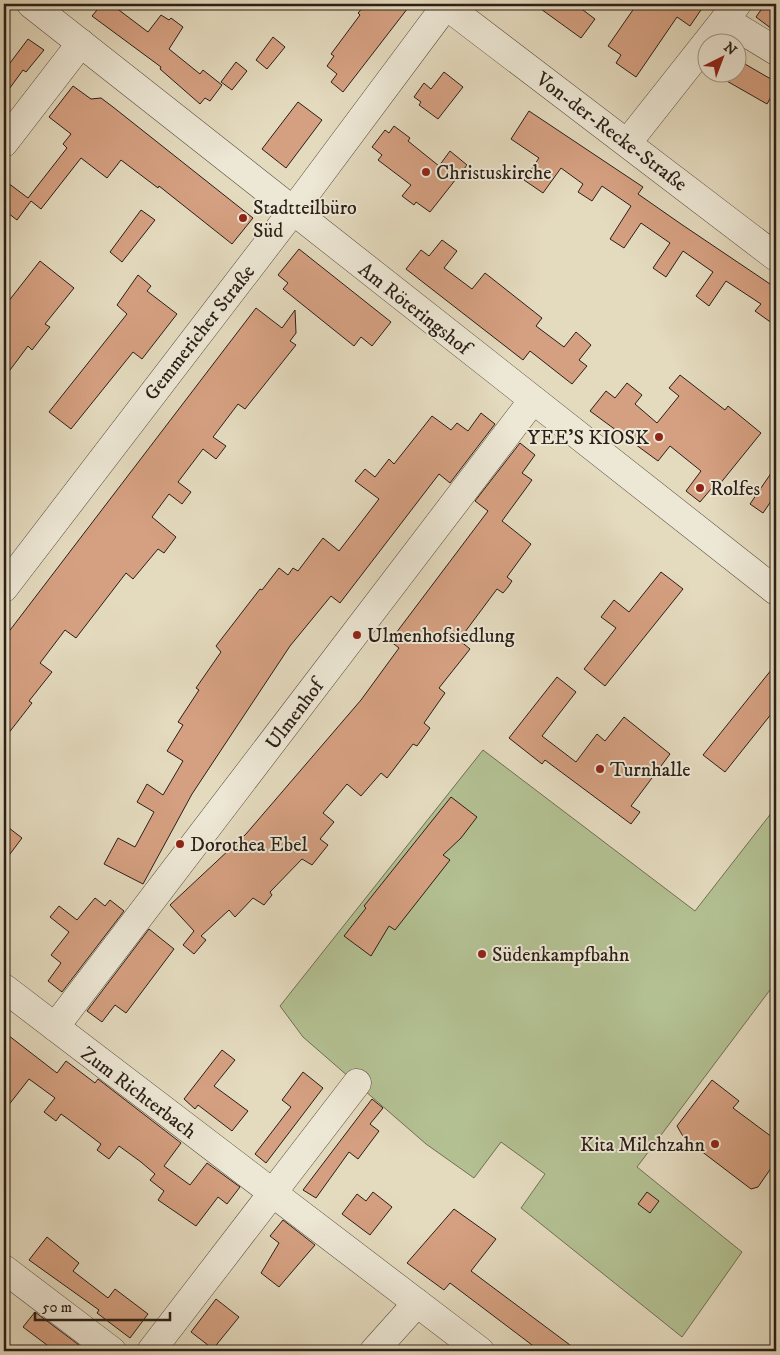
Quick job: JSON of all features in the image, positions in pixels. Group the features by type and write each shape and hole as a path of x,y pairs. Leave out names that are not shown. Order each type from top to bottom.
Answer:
{"street":[{"name":"Am Röteringshof","path":"31,4 292,212 776,591"},
{"name":"Von-der-Recke-Straße","path":"446,4 776,256"},
{"name":"Gemmericher Straße","path":"4,588 292,212 446,4"},
{"path":"628,142 731,12 776,51"},
{"path":"4,144 81,42"},
{"name":"Ulmenhof","path":"55,1027 533,400"},
{"name":"Zum Richterbach","path":"4,988 480,1351"},
{"path":"151,1351 358,1083"},
{"path":"4,1269 112,1351"},
{"path":"374,1351 417,1304"}],"green space":[{"path":"483,750 695,911 776,807 776,982 637,1167 742,1252 682,1337 521,1208 545,1174 501,1142 474,1178 426,1144 303,1037 280,1006"}],"building":[{"path":"102,4 111,4 148,32 161,15 169,20 171,18 183,27 169,49 200,74 203,70 222,85 210,101 205,98 200,104 160,69 161,67 92,16"},
{"path":"366,4 411,4 343,92 331,82 337,74 327,66 334,56 331,54"},
{"path":"534,4 575,4 595,19 581,38"},
{"path":"637,4 705,4 690,26 677,17 636,77 616,63 621,55 608,46"},
{"path":"765,4 776,9 776,32 756,17"},
{"path":"273,37 285,47 267,69 256,60"},
{"path":"28,39 44,50 26,72 23,70 4,96 4,71"},
{"path":"236,62 247,71 232,90 221,82"},
{"path":"748,66 776,82 776,88 767,104 728,82 748,82"},
{"path":"444,72 463,87 438,119 419,105 421,102 414,97 424,83 431,89"},
{"path":"73,86 91,99 101,98 253,218 232,244 159,186 158,188 121,160 107,178 81,158 41,209 31,201 17,220 4,210 4,180 28,198 67,148 63,144 71,134 49,117"},
{"path":"298,102 322,120 286,168 262,149"},
{"path":"529,111 643,187 638,194 681,224 773,286 776,281 776,326 755,311 761,304 726,281 709,306 696,296 713,272 683,251 666,277 653,268 670,243 641,223 624,248 610,239 631,206 602,186 592,201 578,192 583,184 561,168 543,193 524,180 539,158 511,139"},
{"name":"Christuskirche","path":"394,126 410,138 408,141 439,166 450,151 467,165 430,212 416,202 414,205 402,196 411,185 378,160 382,155 372,147 385,130 389,133"},
{"path":"141,210 155,220 122,262 110,252"},
{"path":"442,240 457,251 444,268 472,289 485,273 542,318 536,326 564,347 576,332 591,345 579,360 587,366 572,384 530,351 523,360 406,269 421,250 429,256"},
{"path":"299,249 391,322 372,346 361,337 354,346 283,289 288,283 278,275"},
{"path":"40,261 74,288 45,324 50,327 32,350 28,346 4,378 4,307"},
{"path":"138,275 151,286 147,291 177,314 142,359 133,352 71,429 49,412 127,314 117,305"},
{"path":"256,308 282,328 295,310 296,333 290,341 296,345 245,409 238,404 213,437 226,446 216,459 203,449 178,482 191,492 182,504 169,494 152,517 176,537 164,553 158,549 133,579 126,573 76,638 65,630 40,663 52,672 29,701 32,703 4,739 4,638"},
{"path":"680,375 725,410 728,406 761,433 719,485 716,483 700,502 686,491 701,471 670,446 658,461 590,411 606,391 615,398 627,383 642,395 635,404 657,423 679,396 669,388"},
{"path":"481,413 495,424 450,483 439,474 340,603 331,596 290,646 192,794 143,884 104,864 118,838 135,847 154,812 137,802 147,784 163,795 183,761 167,751 183,725 178,722 199,690 196,688 221,652 216,646 260,589 262,590 279,568 288,575 293,568 298,571 323,538 339,551 379,499 355,481 365,469 375,477 389,459 394,464 432,416 451,430 457,423 468,431"},
{"path":"520,443 535,455 522,473 532,480 502,521 531,544 507,577 512,581 508,587 503,593 497,589 459,640 470,649 439,688 445,693 424,723 430,728 417,746 413,744 387,778 381,773 361,796 347,784 323,813 334,822 320,839 328,845 312,865 302,859 270,892 272,895 264,905 253,898 235,917 229,910 201,936 206,940 194,954 183,945 194,931 170,905 246,834 361,700 399,648 390,641 488,511 475,501"},
{"path":"776,466 776,494 763,513 750,504"},
{"path":"661,572 683,589 605,686 584,669 616,628 601,617 614,600 629,612"},
{"path":"776,664 776,708 725,772 703,755"},
{"path":"557,677 576,692 542,736 576,762 597,734 605,741 624,717 670,754 631,806 640,812 631,824 545,760 542,764 509,738"},
{"path":"451,797 477,817 461,838 443,855 450,860 395,930 389,926 371,956 344,936 366,908 364,906"},
{"path":"9,828 22,838 4,862 4,835"},
{"path":"95,898 105,906 110,900 124,911 62,992 48,981 61,963 51,955 69,932 50,917 59,906 77,920"},
{"path":"149,929 174,949 126,1013 115,1005 102,1022 87,1011"},
{"path":"4,1032 57,1073 66,1061 95,1083 98,1079 181,1143 164,1166 190,1185 207,1163 240,1187 227,1204 218,1197 196,1226 158,1200 164,1191 150,1180 155,1174 141,1162 119,1146 109,1159 97,1150 101,1144 68,1119 61,1114 56,1121 44,1112 55,1098 29,1079 4,1111"},
{"path":"222,1050 235,1060 214,1086 248,1111 232,1131 198,1105 195,1109 184,1099"},
{"path":"303,1072 323,1088 266,1163 255,1154 291,1107 282,1100"},
{"path":"712,1080 739,1101 733,1108 776,1140 776,1161 758,1187 751,1189 684,1138 677,1126"},
{"path":"372,1099 383,1108 370,1124 379,1131 358,1159 349,1152 316,1198 303,1190"},
{"path":"373,1192 392,1207 370,1235 342,1214 357,1194 366,1201"},
{"path":"647,1192 659,1201 650,1213 638,1204"},
{"path":"454,1209 496,1239 471,1271 578,1351 540,1351 450,1283 444,1290 407,1263"},
{"path":"283,1220 315,1245 279,1287 261,1273 279,1243 270,1236"},
{"path":"47,1237 79,1263 73,1271 108,1298 115,1289 148,1314 130,1338 97,1313 99,1310 29,1260"},
{"path":"216,1299 239,1317 213,1349 191,1332"},
{"path":"35,1312 79,1345 74,1351 55,1351 23,1327"}],"place":[{"name":"Christuskirche","path":"426,172"},
{"name":"Stadtteilbüro Süd","path":"243,218"},
{"name":"YEE'S KIOSK","path":"659,437"},
{"name":"Rolfes","path":"700,488"},
{"name":"Ulmenhofsiedlung","path":"357,635"},
{"name":"Turnhalle","path":"600,769"},
{"name":"Dorothea Ebel","path":"180,844"},
{"name":"Südenkampfbahn","path":"482,954"},
{"name":"Kita Milchzahn","path":"715,1144"}]}
